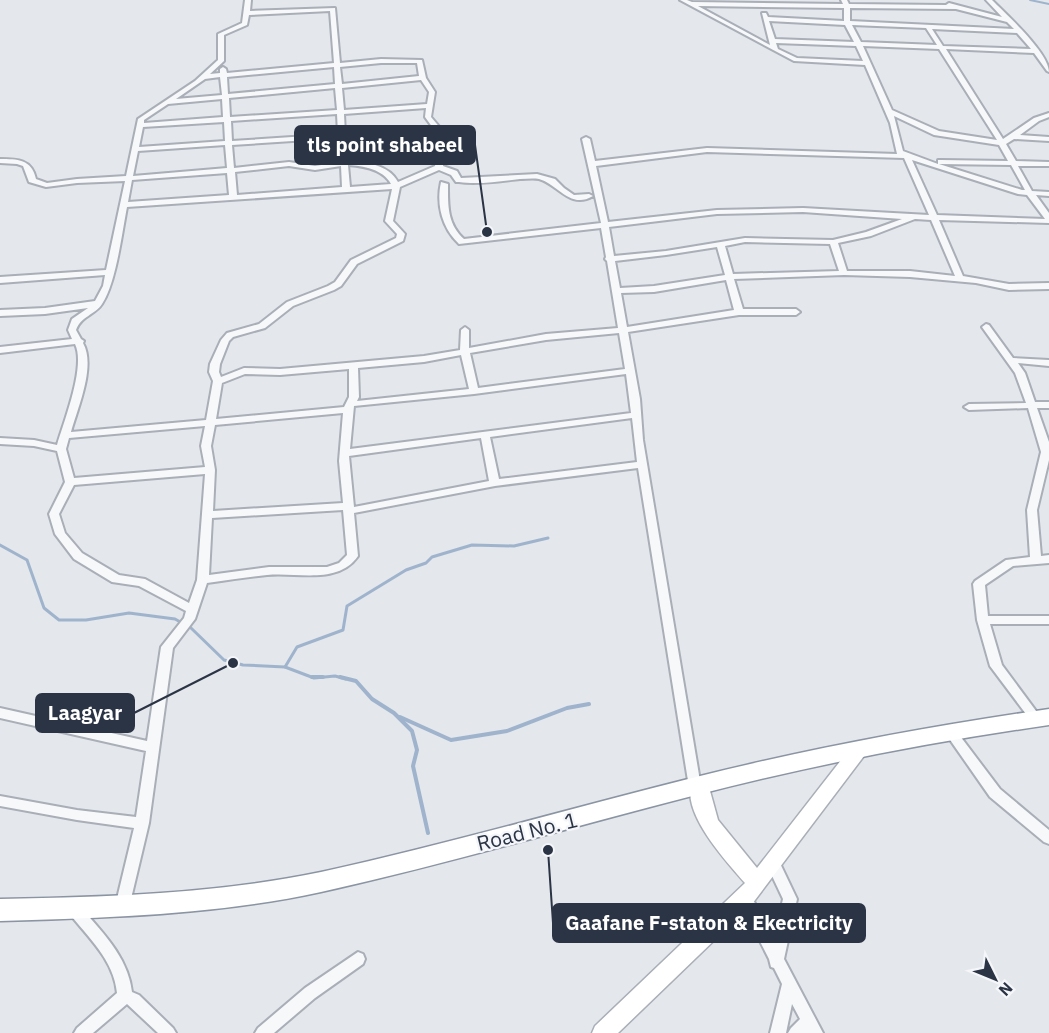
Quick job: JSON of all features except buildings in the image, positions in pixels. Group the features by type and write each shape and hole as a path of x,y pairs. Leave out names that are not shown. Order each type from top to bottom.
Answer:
{"highway":[{"name":"Road No. 1","path":"0,910 122,907 243,895 320,882 698,786 950,731 1042,718"}],"main road":[{"path":"603,1033 750,890 858,751"},
{"path":"698,786 700,802 750,890"}],"street":[{"path":"193,610 141,582 116,579 78,556 60,534 54,514 69,482 61,449 81,382 83,351 80,340 72,330 75,321 98,304 110,272 127,179 141,119 221,61 221,34 245,24 248,0"},
{"path":"683,0 796,60 867,63"},
{"path":"938,0 955,7 1008,21"},
{"path":"989,0 1019,31 1049,70"},
{"path":"761,3 775,50"},
{"path":"691,4 845,3 955,7"},
{"path":"845,3 848,23 900,140 900,152 1030,194 1049,194"},
{"path":"246,13 333,9 346,190"},
{"path":"766,19 1019,31"},
{"path":"928,27 1002,143 1030,194 1049,219"},
{"path":"221,40 234,198"},
{"path":"772,41 1035,51"},
{"path":"203,76 420,60 423,78 432,92 428,117 438,130"},
{"path":"165,102 423,78"},
{"path":"139,125 431,106"},
{"path":"889,111 937,133 1002,143 1041,117 1049,115"},
{"path":"134,149 438,130"},
{"path":"438,130 433,145 441,154 439,166"},
{"path":"1014,137 1049,139"},
{"path":"586,139 623,330 642,464 698,786"},
{"path":"592,164 707,150 907,156"},
{"path":"907,156 960,278"},
{"path":"0,161 18,160 26,163 31,168 32,180 46,185 290,164 315,168 344,163 373,166 393,179 396,186 389,221 401,234 400,239 354,262 343,278 331,288 290,304 262,326 230,335 215,364 214,372 218,381 206,446 210,470 203,580 193,610 167,646 142,823 122,907"},
{"path":"927,162 1049,164"},
{"path":"123,205 396,186 439,166"},
{"path":"439,166 454,174 459,180 465,181 545,177 573,197 589,196"},
{"path":"444,184 446,224 451,234 462,242 728,211 803,210 914,217 1049,219"},
{"path":"609,259 756,240 832,242 868,234 914,217"},
{"path":"832,242 844,273"},
{"path":"720,243 739,312"},
{"path":"0,280 110,272"},
{"path":"615,291 654,289 730,277 844,273 910,274 960,278 1009,287 1049,286"},
{"path":"0,313 45,311 98,304"},
{"path":"218,381 244,371 280,372 465,353 546,337 623,330 739,312 796,312"},
{"path":"986,327 1020,374 1047,451 1032,510 1036,559"},
{"path":"465,330 465,353 474,391"},
{"path":"0,350 80,340"},
{"path":"1009,360 1049,363"},
{"path":"203,580 269,571 327,571 343,566 353,556 345,453 350,407 354,397 352,365"},
{"path":"67,435 350,407 630,371"},
{"path":"969,406 1049,405"},
{"path":"345,453 636,415"},
{"path":"485,435 495,483"},
{"path":"0,441 34,443 61,449"},
{"path":"207,516 348,508 495,483 642,464"},
{"path":"69,482 210,470"},
{"path":"1042,718 996,666 983,620 979,584 1010,563 1049,559"},
{"path":"983,620 1049,620"},
{"path":"0,713 152,747"},
{"path":"950,731 995,792 1049,838"},
{"path":"0,801 77,815 142,823"},
{"path":"772,861 790,899 776,962"},
{"path":"750,890 776,962 812,1027 796,1033"},
{"path":"73,908 111,955 125,988 125,996 82,1033"},
{"path":"262,1033 310,993 358,959"},
{"path":"778,1033 789,984"},
{"path":"125,996 134,1000 168,1033"}],"waterway":[{"path":"1030,0 1049,4"},
{"path":"285,667 297,647 343,630 347,606 406,570 426,563 432,557 472,545 514,546 548,538"},
{"path":"0,545 27,560 44,608 59,620 86,620 129,613 175,619 191,628 224,660 243,665 285,667"},
{"path":"285,667 314,678 335,676 346,679"},
{"path":"312,677 323,677"},
{"path":"340,677 356,681 372,699 394,713 412,731 417,750 413,766 428,833"},
{"path":"400,717 451,740 507,731 567,708 589,704"}],"place":[{"name":"tls point shabeel","path":"487,232"},
{"name":"Laagyar","path":"233,663"},
{"name":"Gaafane F-staton & Ekectricity","path":"548,850"}]}
